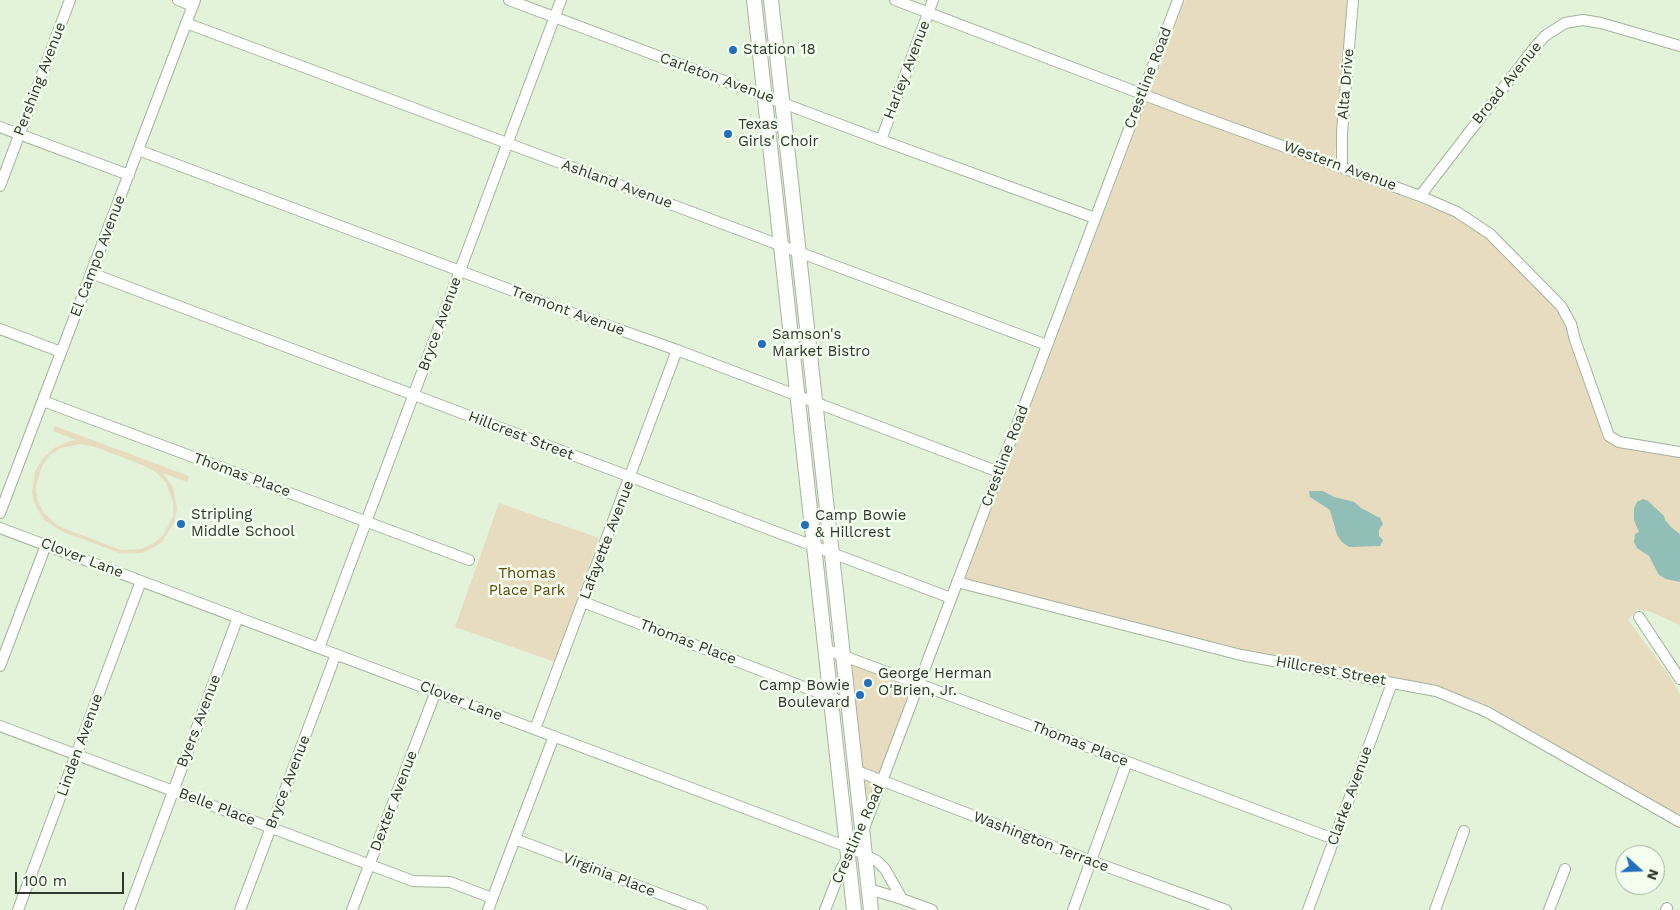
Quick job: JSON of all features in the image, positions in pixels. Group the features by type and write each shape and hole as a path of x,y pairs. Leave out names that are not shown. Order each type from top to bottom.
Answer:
{"main road":[{"path":"754,0 830,697 853,851 854,910"},
{"path":"772,0 848,704 857,771 862,832 853,851 869,890 871,910"},
{"path":"757,32 774,30"}],"street":[{"name":"Pershing Avenue","path":"0,186 70,0"},
{"path":"178,0 194,3"},
{"name":"Carleton Avenue","path":"509,0 881,140 1095,218"},
{"name":"Bryce Avenue","path":"319,648 561,0"},
{"name":"Western Avenue","path":"896,0 1197,115 1420,196 1457,212 1490,234 1561,306 1571,324 1609,436 1619,442 1678,452"},
{"name":"Harley Avenue","path":"881,140 933,0"},
{"name":"Crestline Road","path":"862,832 920,684 1178,0"},
{"name":"Alta Drive","path":"1342,167 1342,133 1353,0"},
{"name":"El Campo Avenue","path":"0,513 194,3"},
{"name":"Broad Avenue","path":"1420,196 1535,47 1545,36 1566,23 1583,20 1601,23 1680,46"},
{"name":"Ashland Avenue","path":"186,23 1047,345"},
{"path":"0,127 128,175"},
{"name":"Tremont Avenue","path":"138,150 999,472"},
{"name":"Hillcrest Street","path":"91,274 951,598"},
{"path":"0,329 61,352"},
{"name":"Lafayette Avenue","path":"535,729 677,350"},
{"name":"Thomas Place","path":"42,401 469,560"},
{"name":"Clover Lane","path":"0,528 554,736 853,851 877,861 885,869 902,899"},
{"path":"0,666 46,545"},
{"name":"Linden Avenue","path":"18,910 141,581"},
{"name":"Hillcrest Street","path":"957,582 1242,655 1392,682 1436,692 1487,712 1680,822"},
{"name":"Thomas Place","path":"583,602 848,704"},
{"path":"1639,616 1680,679"},
{"name":"Byers Avenue","path":"129,910 238,617"},
{"name":"Thomas Place","path":"825,649 1334,839"},
{"name":"Bryce Avenue","path":"240,910 336,654"},
{"name":"Clarke Avenue","path":"1308,910 1392,682"},
{"name":"Dexter Avenue","path":"352,910 436,692"},
{"name":"Belle Place","path":"0,726 413,881 450,882 492,898"},
{"path":"488,910 554,736"},
{"path":"1073,910 1128,762"},
{"name":"Washington Terrace","path":"857,771 1090,861 1226,910"},
{"path":"1435,910 1464,831"},
{"name":"Virginia Place","path":"515,839 702,910"},
{"name":"Crestline Road","path":"825,910 841,869 853,851"},
{"path":"1549,910 1565,869"},
{"path":"869,890 932,910"}],"green space":[{"path":"1185,0 1348,0 1334,170 1461,219 1487,237 1556,305 1567,329 1603,432 1680,455 1680,625 1651,612 1637,609 1628,620 1666,671 1680,694 1680,817 1491,707 1448,690 1241,650 1157,630 965,579"},
{"path":"55,426 189,476 187,482 163,473 173,487 177,509 174,523 162,542 142,553 120,553 63,532 44,520 36,507 32,493 35,471 43,458 54,448 76,440 53,431","holes":["81,444 95,447 145,466 157,473 166,483 173,502 173,516 164,534 154,543 141,549 121,550 58,526 43,512 37,499 36,486 42,466 50,455 61,448"]},
{"name":"Thomas Place Park","path":"499,503 599,538 555,662 455,627"},
{"path":"849,662 914,686 865,811"}],"water":[{"path":"1309,491 1323,491 1334,497 1354,502 1380,518 1383,524 1379,530 1379,536 1383,540 1380,546 1349,547 1342,542 1337,535 1330,510 1310,497"},
{"path":"1643,499 1648,501 1664,516 1671,527 1680,534 1680,582 1666,579 1659,575 1649,556 1637,548 1634,542 1635,534 1639,532 1634,520 1634,509 1637,502"}],"place":[{"name":"Station 18","path":"733,50"},
{"name":"Texas Girls' Choir","path":"728,134"},
{"name":"Samson's Market Bistro","path":"762,344"},
{"name":"Stripling Middle School","path":"181,524"},
{"name":"Camp Bowie & Hillcrest","path":"805,525"},
{"name":"George Herman O'Brien, Jr.","path":"868,683"},
{"name":"Camp Bowie Boulevard","path":"860,695"}]}
